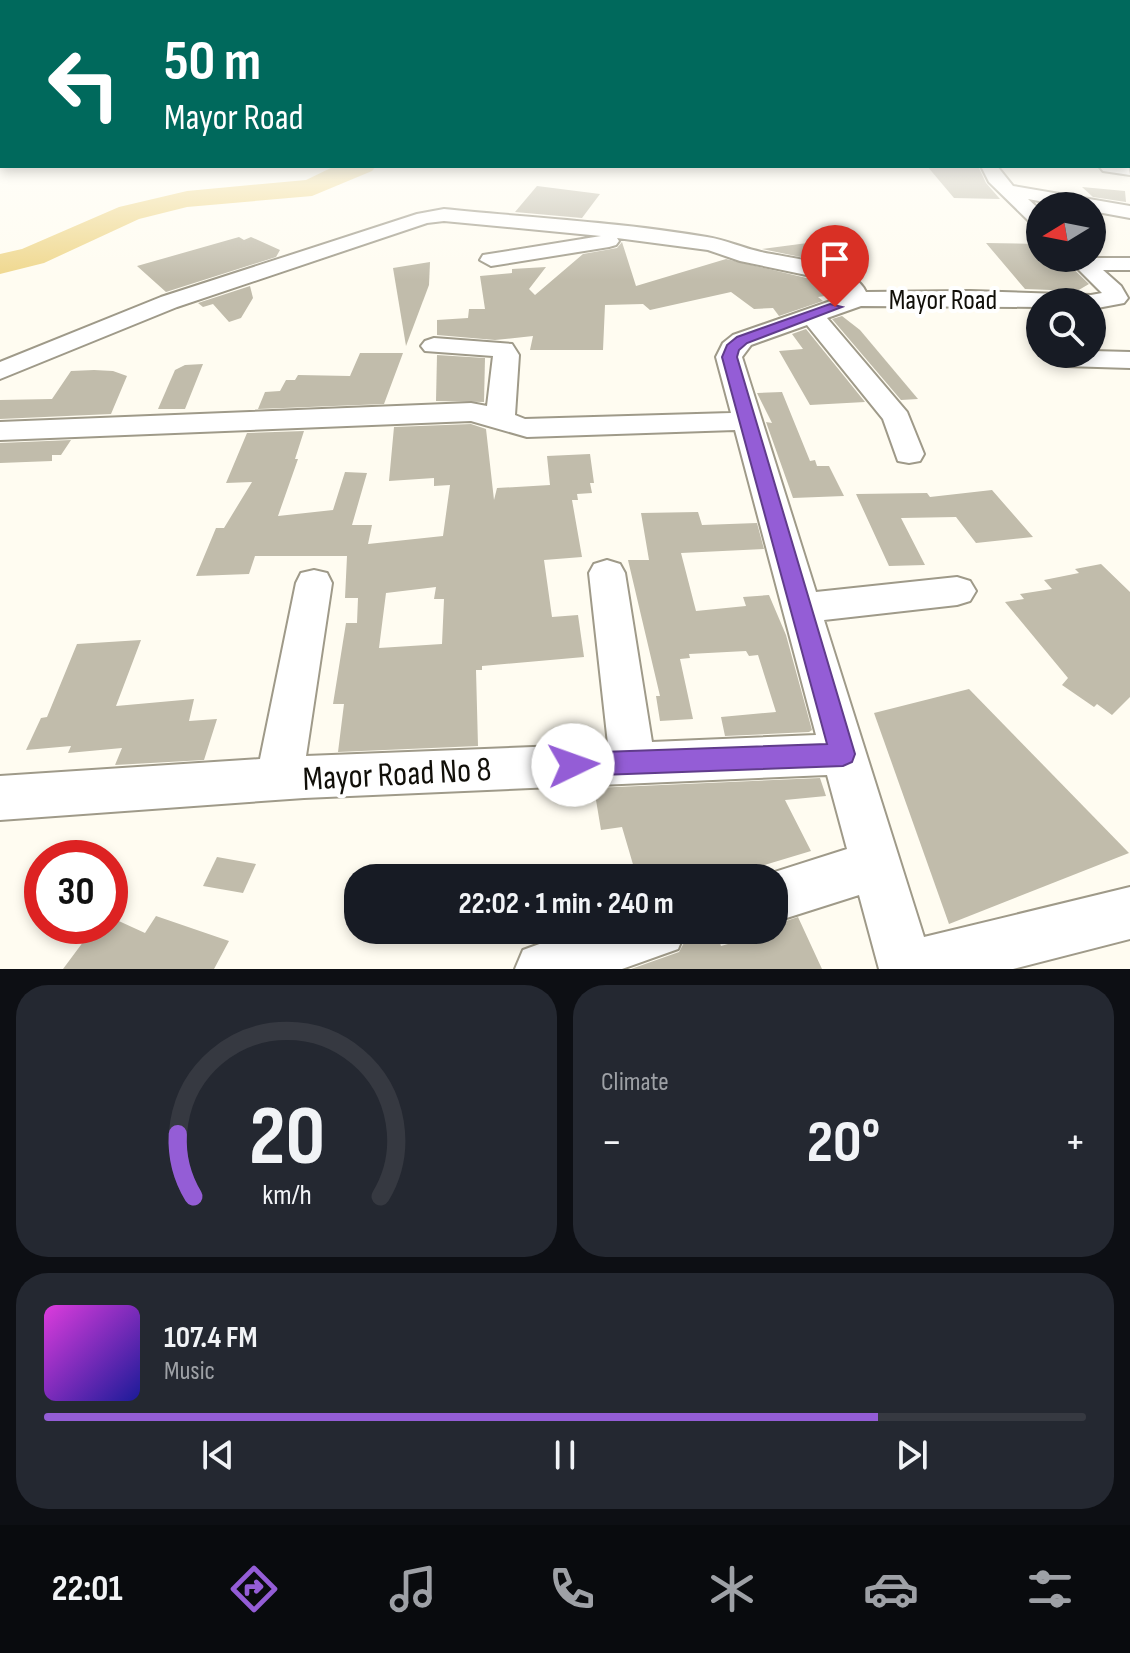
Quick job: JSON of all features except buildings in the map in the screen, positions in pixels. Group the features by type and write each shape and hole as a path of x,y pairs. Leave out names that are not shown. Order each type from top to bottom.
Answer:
{"street":[{"path":"1008,190 1130,212"},
{"path":"1008,190 1026,207"},
{"path":"0,371 169,302 424,218 460,214 711,244 748,256 823,272 852,285 858,299"},
{"path":"491,260 652,235"},
{"path":"1106,263 1130,264"},
{"name":"Mayor Road","path":"1093,272 1113,291 1116,298 1106,300"},
{"name":"Mayor Road","path":"906,969 729,357 732,348 742,340 858,299 1026,300"},
{"path":"812,315 897,418 909,454"},
{"path":"434,346 503,349 506,355 500,422"},
{"path":"1106,359 1130,360"},
{"path":"0,431 471,412 489,414 500,422 527,428 748,421"},
{"path":"607,573 633,762"},
{"path":"279,779 314,583"},
{"path":"801,608 957,591"},
{"name":"Mayor Road No 8","path":"0,798 279,779 843,754"},
{"path":"788,892 876,865"},
{"path":"906,969 1130,913"},
{"path":"542,969 617,944"}],"waterway":[{"path":"0,264 33,256 129,213 187,199 298,189"}],"route":[{"path":"573,765 843,754 729,357 732,348 742,340 835,307"}]}
